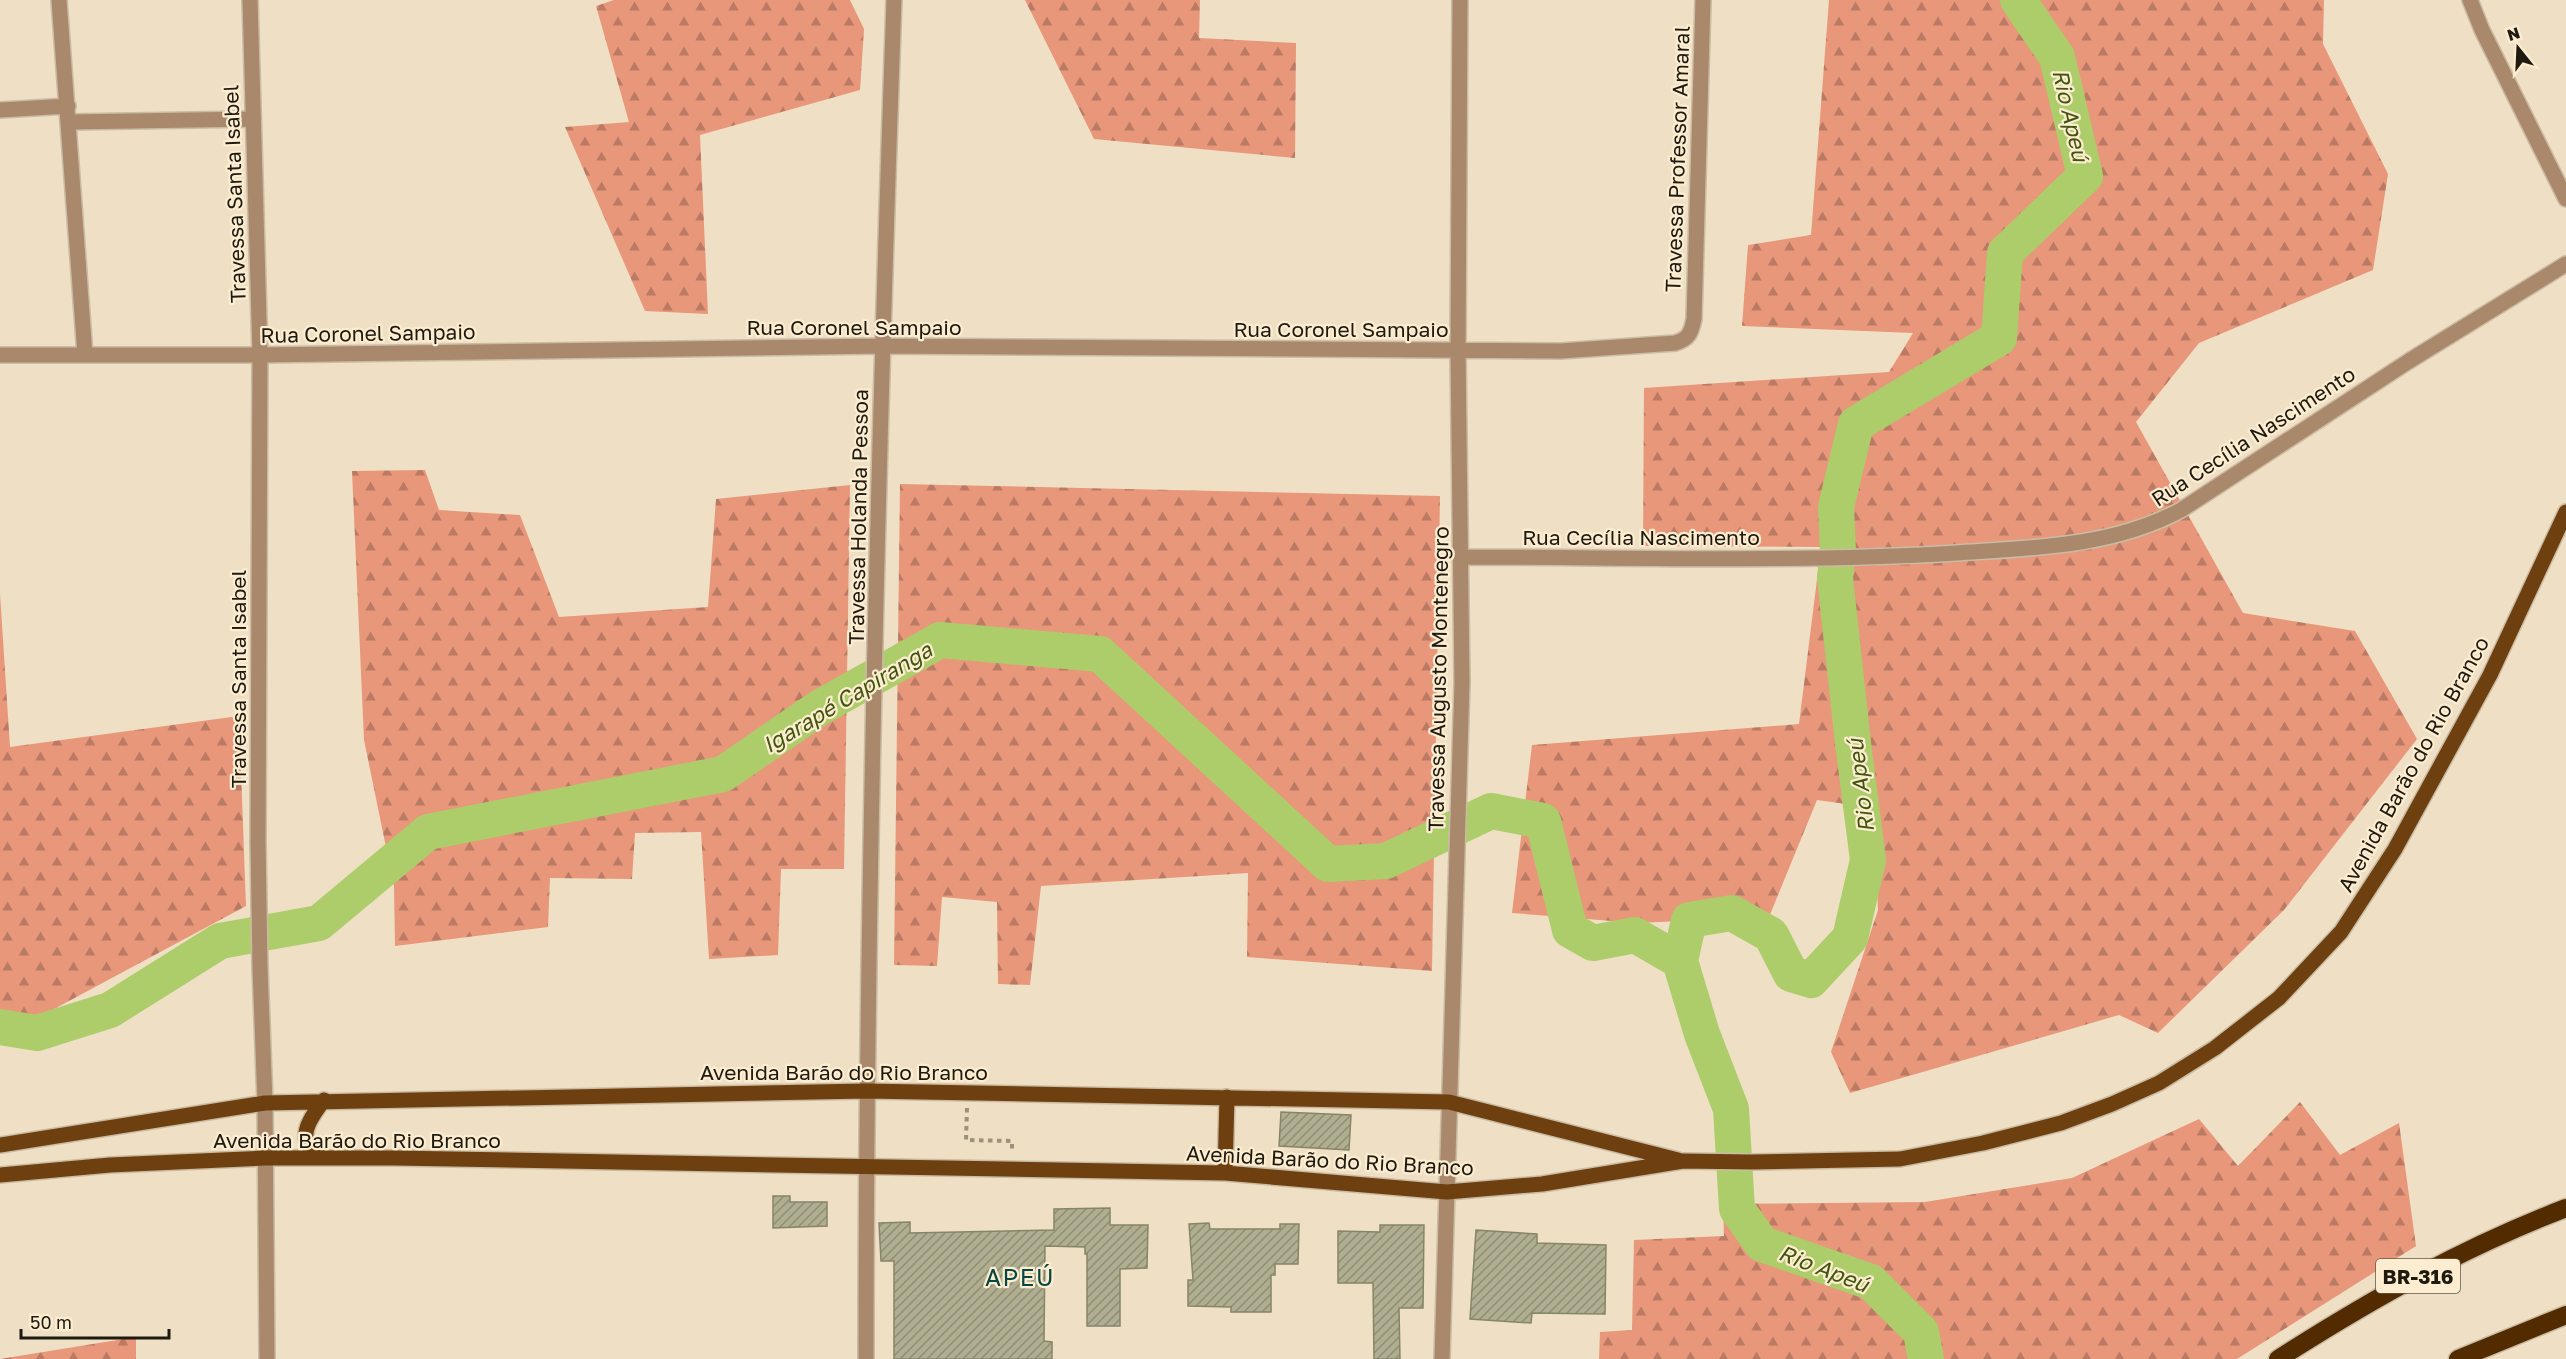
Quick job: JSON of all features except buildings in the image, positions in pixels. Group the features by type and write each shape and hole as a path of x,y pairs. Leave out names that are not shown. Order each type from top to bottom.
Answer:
{"highway":[{"name":"BR-316","path":"2278,1359 2353,1311 2480,1242 2566,1208"},
{"path":"2458,1359 2566,1315"}],"main road":[{"name":"Avenida Barão do Rio Branco","path":"0,1145 265,1103 324,1100 866,1091 1449,1102 1683,1161 1900,1159 1983,1143 2061,1123 2159,1083 2216,1048 2279,998 2341,932 2394,849 2490,675 2566,512"},
{"path":"1226,1173 1227,1097"},
{"path":"322,1158 310,1149 305,1137 311,1116 324,1100"},
{"name":"Avenida Barão do Rio Branco","path":"0,1175 110,1165 265,1158 322,1158 1226,1173 1447,1192 1542,1184 1683,1161"}],"street":[{"path":"59,0 70,122 85,355"},
{"name":"Travessa Santa Isabel","path":"250,0 260,355 259,949 265,1103 267,1359"},
{"name":"Travessa Augusto Montenegro","path":"1442,1359 1462,683 1458,351 1460,0"},
{"name":"Travessa Professor Amaral","path":"1694,320 1703,0"},
{"path":"2470,0 2482,30 2566,199"},
{"name":"Travessa Holanda Pessoa","path":"866,1359 866,1091 882,346 893,1"},
{"path":"0,110 68,106"},
{"path":"70,122 253,118"},
{"name":"Rua Cecília Nascimento","path":"1461,557 1858,559 2066,544 2109,538 2145,528 2181,510 2409,361 2566,264"},
{"name":"Rua Coronel Sampaio","path":"0,355 260,355 882,346 1561,351 1675,343 1686,340 1691,333 1694,320"}],"path":[{"path":"967,1092 966,1140 1012,1141 1012,1170"}],"green space":[{"path":"614,0 850,0 864,29 860,90 700,135 708,314 645,311 565,127 629,122 596,6"},
{"path":"1025,0 1200,0 1199,38 1296,43 1295,158 1094,139"},
{"path":"1829,0 2324,0 2323,44 2388,174 2373,270 2199,343 2136,422 2243,613 2355,631 2417,739 2284,910 2158,1033 2119,1015 1850,1093 1831,1052 1878,910 1874,808 1817,800 1769,917 1637,923 1512,913 1532,745 1799,724 1821,547 1643,546 1644,388 1889,372 1913,333 1742,326 1748,245 1811,235"},
{"path":"425,470 439,510 520,515 559,617 708,607 716,499 850,485 844,869 781,869 778,955 709,959 701,832 635,833 632,879 550,878 548,927 395,946 394,886 364,740 352,471"},
{"path":"900,484 1440,496 1432,971 1247,957 1248,873 1041,886 1030,985 998,984 997,902 942,897 937,966 894,965"},
{"path":"0,594 10,747 239,716 246,906 0,1038"},
{"path":"2300,1102 2340,1155 2399,1123 2416,1246 2237,1359 1599,1359 1600,1332 1632,1330 1634,1240 1724,1236 1723,1204 1925,1202 2072,1178 2199,1119 2238,1166"},
{"path":"136,1337 136,1359 0,1359"}],"waterway":[{"name":"Rio Apeú","path":"1926,1359 1921,1332 1871,1282 1762,1244 1737,1209 1731,1109 1702,1034 1680,961 1689,920 1732,913 1771,935 1791,974 1811,980 1850,938 1868,860 1835,578 1838,551 1836,507 1856,424 1999,338 2005,253 2085,176 2057,57 2018,0"},
{"name":"Igarapé Capiranga","path":"0,1027 37,1033 110,1010 220,941 319,923 428,832 723,774 819,708 940,640 1100,654 1328,864 1386,861 1491,811 1543,821 1570,930 1593,943 1635,935 1680,961"}],"district":[{"name":"APEÚ","path":"1020,1276"}]}
